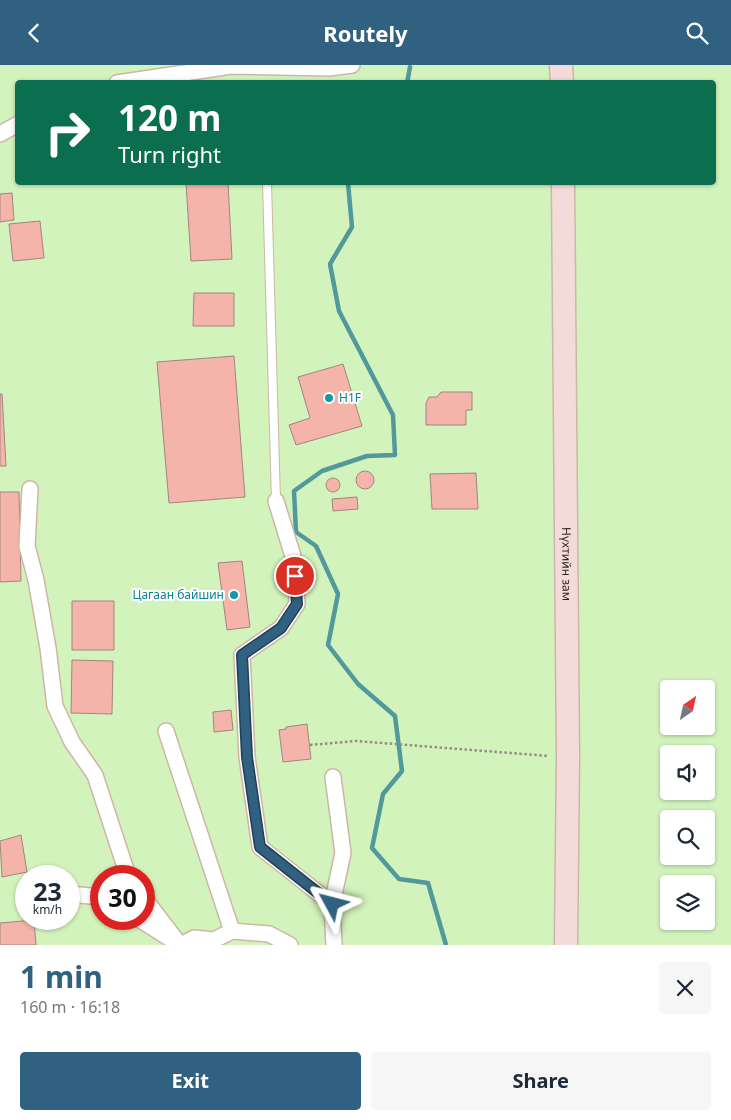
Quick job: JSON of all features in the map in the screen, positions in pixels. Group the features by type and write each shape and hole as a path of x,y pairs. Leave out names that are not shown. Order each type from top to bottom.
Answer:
{"street":[{"path":"137,80 231,66 329,67 352,65"},
{"path":"561,65 562,80"},
{"path":"0,134 15,126"},
{"name":"Нүхтийн зам","path":"563,185 568,757 566,945"},
{"path":"30,489 26,546 36,580 48,648 55,706 72,742 95,775 124,865"},
{"path":"276,501 295,563 297,604 281,628 242,655 248,766 260,847 332,904"},
{"path":"166,731 232,931"},
{"path":"333,777 343,853 332,904 334,945"},
{"path":"155,912 180,945"},
{"path":"155,929 180,945"},
{"path":"180,945 194,938 212,943 232,931 269,934 290,945"}],"lane":[{"path":"267,185 276,501"}],"path":[{"path":"310,745 356,741 568,757"}],"green space":[{"path":"0,65 731,65 731,945 0,945"}],"building":[{"path":"186,185 228,185 232,259 191,261"},
{"path":"12,193 14,220 0,222 0,194"},
{"path":"40,221 44,258 13,261 9,224"},
{"path":"194,293 234,293 234,326 193,326"},
{"path":"234,356 245,497 169,503 157,362"},
{"name":"H1F","path":"343,364 362,426 296,445 289,425 310,418 298,377"},
{"path":"441,392 472,392 472,410 466,410 466,425 426,425 426,403 429,397 437,397"},
{"path":"0,394 2,394 6,466 0,466"},
{"path":"365,471 371,474 374,480 371,486 365,489 359,486 356,480 359,474"},
{"path":"476,473 478,509 432,509 430,474"},
{"path":"330,478 336,478 340,485 336,492 330,492 326,488 326,482"},
{"path":"0,492 19,492 21,581 0,582"},
{"path":"357,497 358,509 333,511 332,499"},
{"name":"Цагаан байшин","path":"242,561 250,627 227,630 218,563"},
{"path":"72,601 114,601 114,650 72,650"},
{"path":"72,660 113,661 112,714 71,713"},
{"path":"231,710 233,730 214,732 213,712"},
{"path":"307,724 311,759 283,762 279,730"},
{"path":"21,835 26,865 15,865 15,874 2,877 0,841"},
{"path":"15,922 15,930 35,930 36,945 0,945 0,923"}],"waterway":[{"path":"408,80 410,67"},
{"path":"348,185 352,227 330,264 339,311 393,415 395,455 367,456 322,471 294,491 296,532 316,546 338,594 328,645 358,684 395,716 402,771 383,794 372,848 399,879 428,883 446,945"}],"place":[{"name":"H1F","path":"329,398"},
{"name":"Цагаан байшин","path":"234,595"}],"route":[{"path":"295,576 297,604 281,628 242,655 247,757 260,847 332,904"}]}
